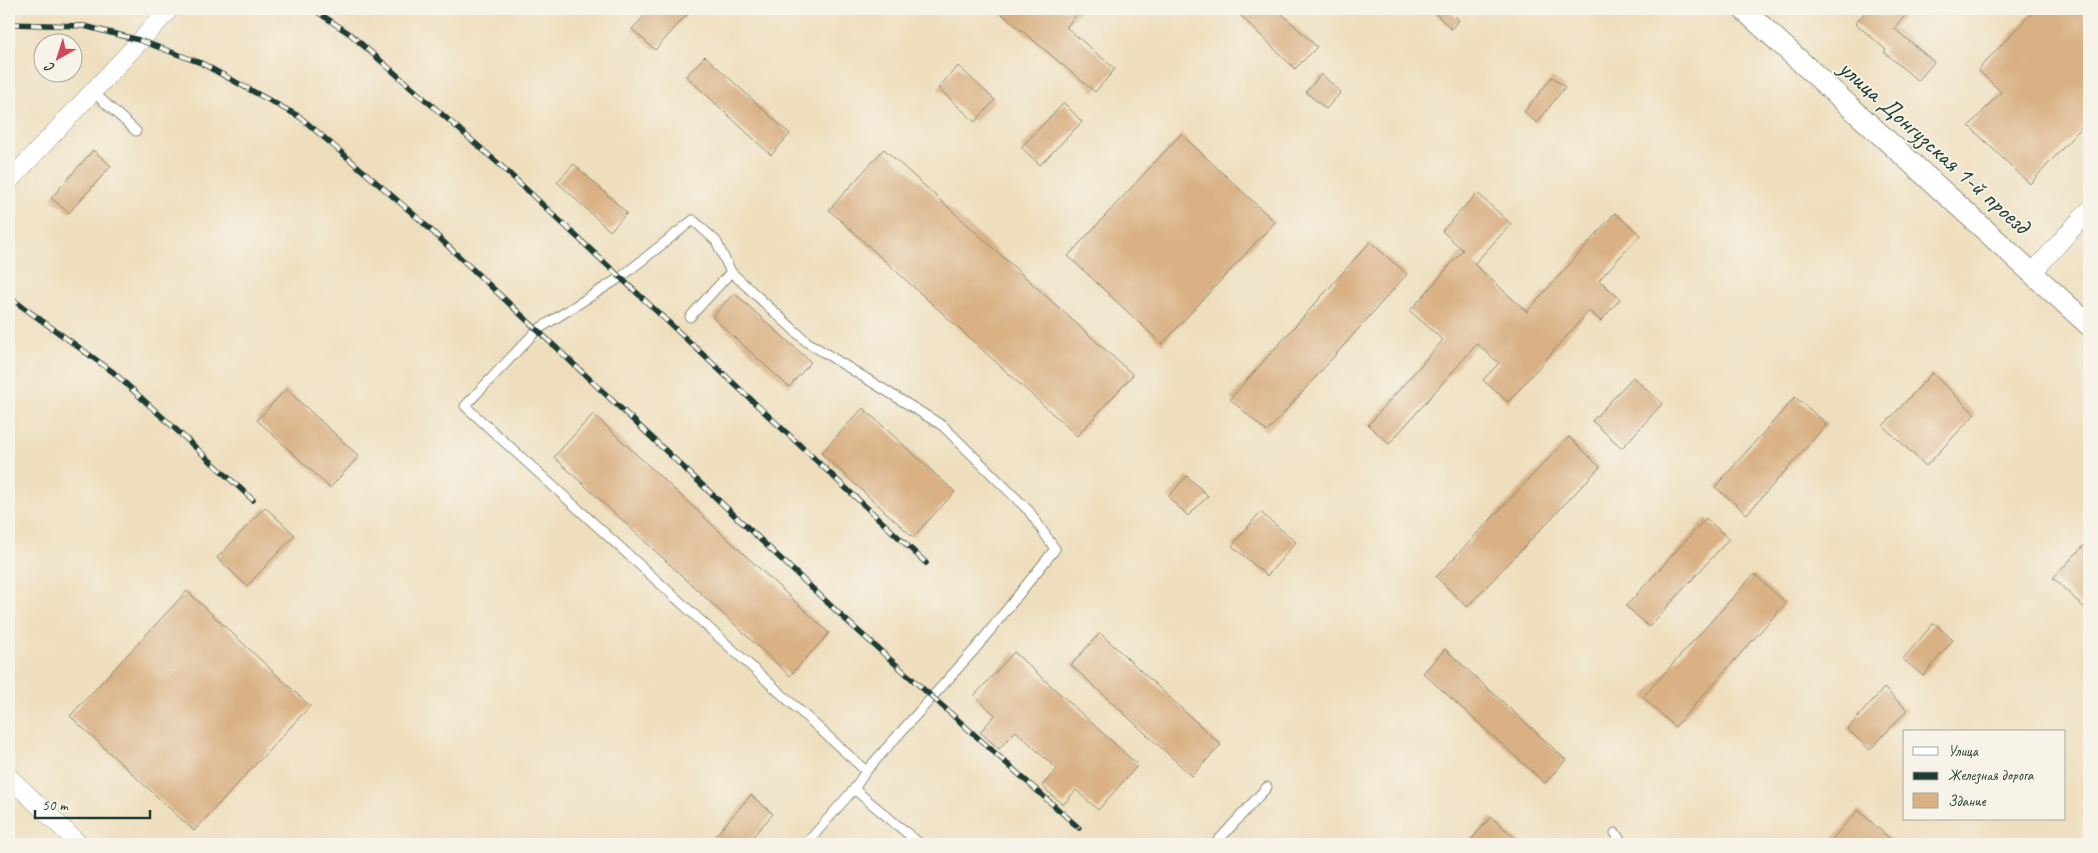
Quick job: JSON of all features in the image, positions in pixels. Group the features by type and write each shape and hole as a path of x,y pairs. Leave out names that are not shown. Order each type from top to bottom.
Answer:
{"street":[{"path":"9,180 170,9"},
{"name":"улица Донгузская 1-й проезд","path":"1743,9 2089,325"},
{"path":"2033,272 2089,210"},
{"path":"9,777 79,844"}],"lane":[{"path":"92,91 136,131"},
{"path":"806,844 854,788 866,771 976,648 1055,549 1029,511 943,426 807,342 731,272 716,240 693,220 620,277 537,330 465,406 866,771"},
{"path":"690,317 731,272"},
{"path":"1215,844 1267,787"},
{"path":"854,788 920,844"},
{"path":"1615,833 1624,844"}],"building":[{"path":"651,9 692,9 655,50 632,29"},
{"path":"996,9 1082,9 1066,27 1115,69 1095,92"},
{"path":"1234,9 1277,9 1317,47 1295,69"},
{"path":"1431,9 1448,9 1459,20 1451,29"},
{"path":"1868,9 1911,9 1894,28 1934,62 1918,81 1884,52 1886,50 1855,23"},
{"path":"2035,9 2089,9 2089,119 2030,184 1969,126 2001,92 1978,70"},
{"path":"705,56 790,134 771,155 686,76"},
{"path":"958,66 995,100 975,122 938,88"},
{"path":"1321,74 1341,92 1326,109 1306,92"},
{"path":"1552,77 1565,87 1537,123 1524,112"},
{"path":"1064,103 1082,122 1040,165 1021,147"},
{"path":"1181,134 1275,222 1162,344 1068,256"},
{"path":"884,149 1133,375 1077,436 829,210"},
{"path":"93,150 111,166 69,213 51,198"},
{"path":"574,164 627,213 610,231 557,182"},
{"path":"1477,193 1511,224 1474,264 1527,312 1615,213 1640,235 1599,280 1620,299 1601,321 1589,311 1508,402 1483,380 1499,363 1477,344 1389,444 1368,425 1443,340 1410,311 1463,250 1442,231"},
{"path":"1370,242 1407,274 1267,432 1230,399"},
{"path":"734,293 811,362 789,387 712,317"},
{"path":"1932,373 1975,414 1926,466 1883,426"},
{"path":"1633,377 1662,404 1622,448 1592,421"},
{"path":"286,389 359,456 330,488 257,420"},
{"path":"1795,397 1827,424 1747,514 1715,487"},
{"path":"863,408 955,492 913,537 821,453"},
{"path":"593,414 829,633 790,676 554,457"},
{"path":"1569,437 1600,467 1467,607 1436,577"},
{"path":"1187,476 1208,496 1188,516 1168,497"},
{"path":"265,507 295,535 247,586 217,558"},
{"path":"1260,512 1296,542 1267,576 1232,546"},
{"path":"1706,518 1729,539 1649,627 1626,606"},
{"path":"2089,540 2089,612 2053,578"},
{"path":"1754,574 1786,603 1675,727 1643,697"},
{"path":"187,591 310,706 194,831 70,716"},
{"path":"1934,623 1953,640 1923,676 1903,659"},
{"path":"1100,633 1221,745 1192,776 1071,665"},
{"path":"1445,649 1566,760 1545,783 1423,673"},
{"path":"1014,652 1138,765 1098,810 1076,790 1063,805 1042,786 1057,769 1016,731 999,749 980,732 995,715 974,696"},
{"path":"1884,688 1907,710 1870,750 1847,729"},
{"path":"751,795 773,814 746,844 723,844 715,836"},
{"path":"1858,810 1896,844 1828,844"},
{"path":"1491,817 1522,844 1467,844"}],"railway":[{"path":"313,9 350,34 499,164 926,563"},
{"path":"9,24 84,26 139,40 201,63 300,117 418,218 846,620 1079,828"},
{"path":"9,297 113,372 253,500"}]}
